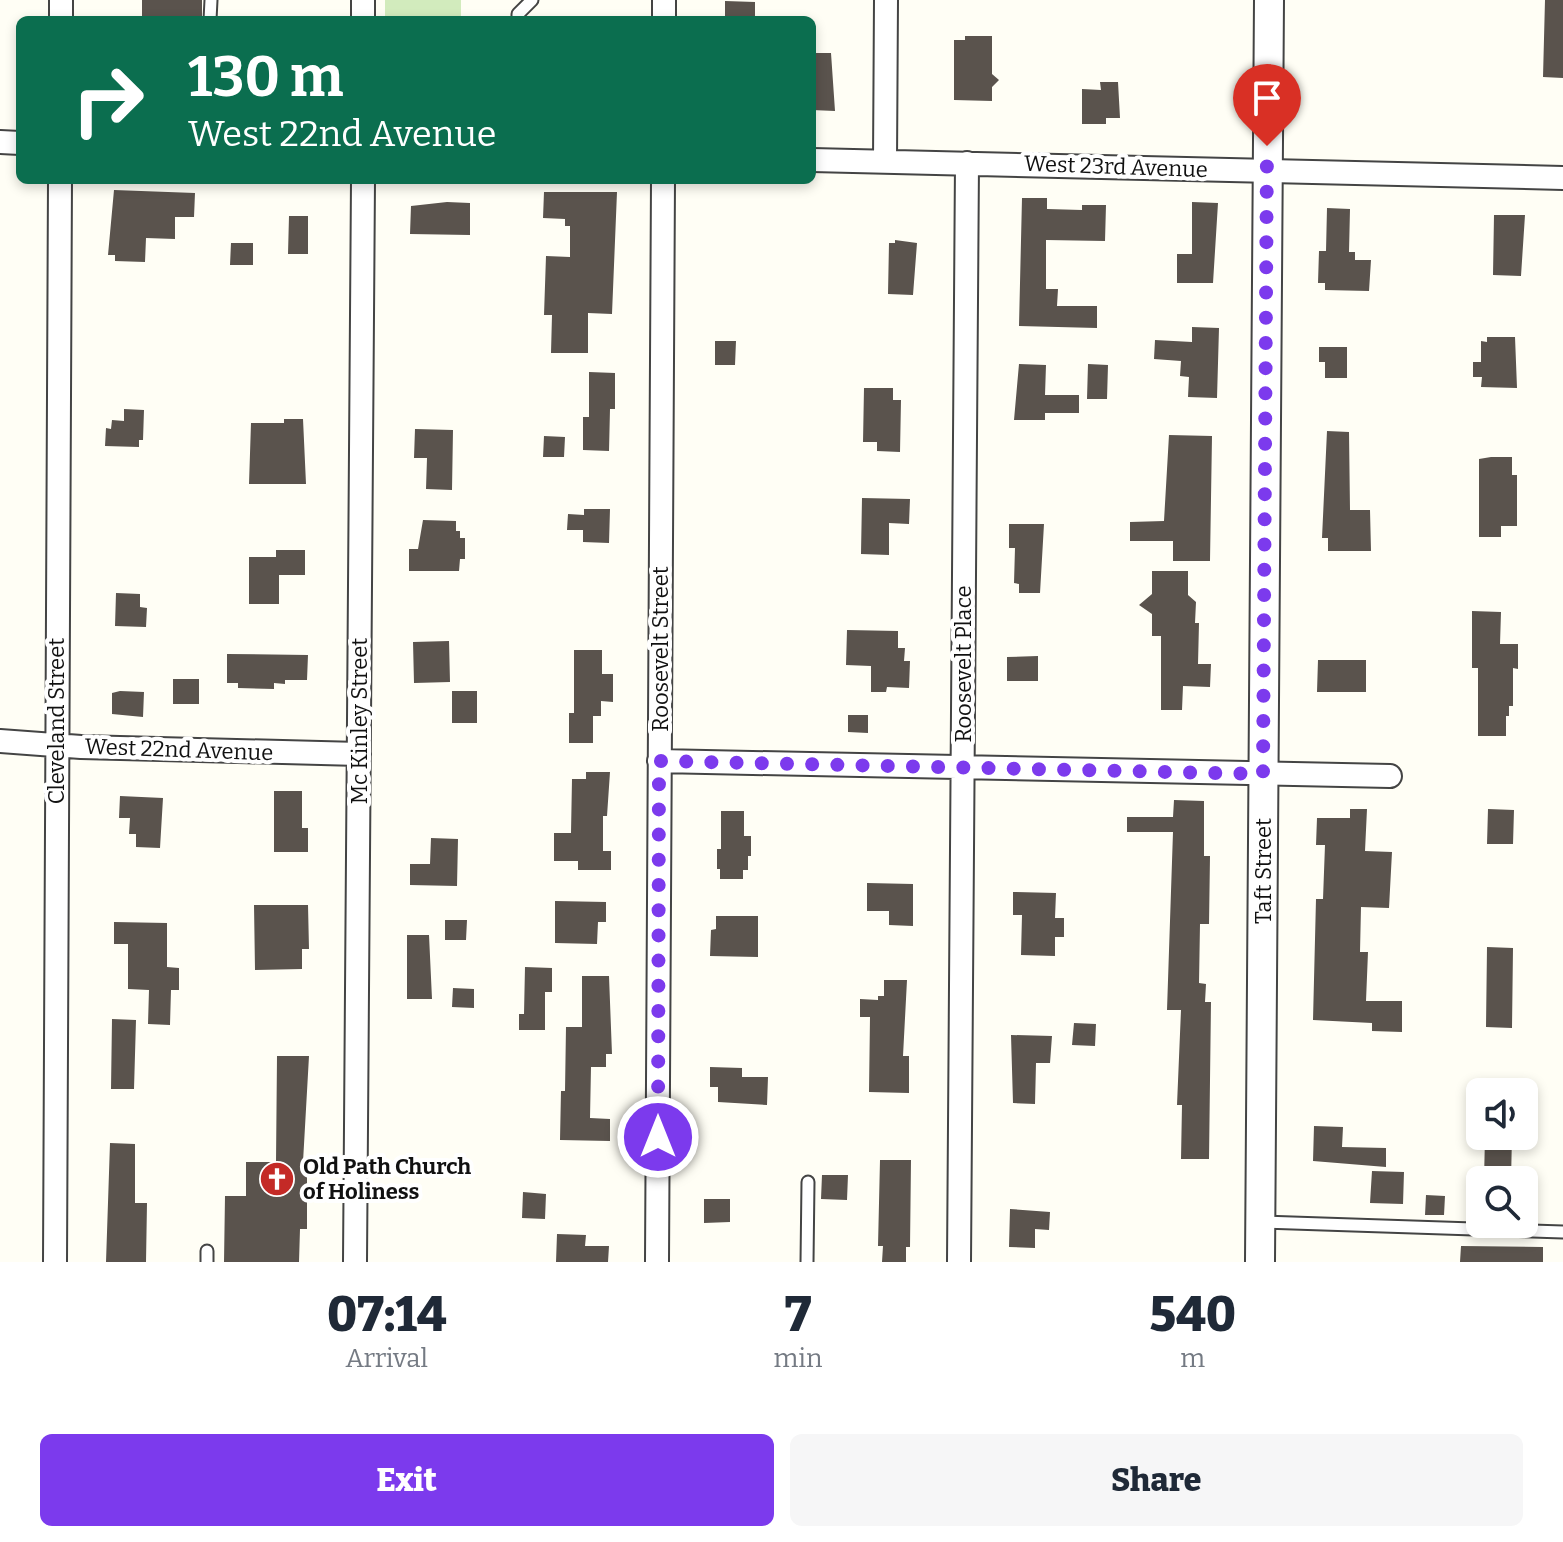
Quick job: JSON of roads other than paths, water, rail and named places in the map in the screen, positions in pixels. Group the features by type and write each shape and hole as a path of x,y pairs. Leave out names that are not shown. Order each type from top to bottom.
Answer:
{"street":[{"path":"885,161 886,0"},
{"name":"Taft Street","path":"1260,1262 1269,0"},
{"name":"West 23rd Avenue","path":"816,160 1563,178"},
{"name":"Roosevelt Place","path":"959,1262 967,163"},
{"name":"Cleveland Street","path":"55,1262 60,184"},
{"name":"Mc Kinley Street","path":"355,1262 363,184"},
{"name":"Roosevelt Street","path":"657,1262 663,184"},
{"name":"West 22nd Avenue","path":"0,741 359,754"},
{"path":"659,761 1390,776"}],"lane":[{"path":"518,16 532,0"},
{"path":"807,1262 808,1182"},
{"path":"1260,1222 1563,1232"}],"place":[{"name":"Old Path Church of Holiness","path":"277,1179"}]}
